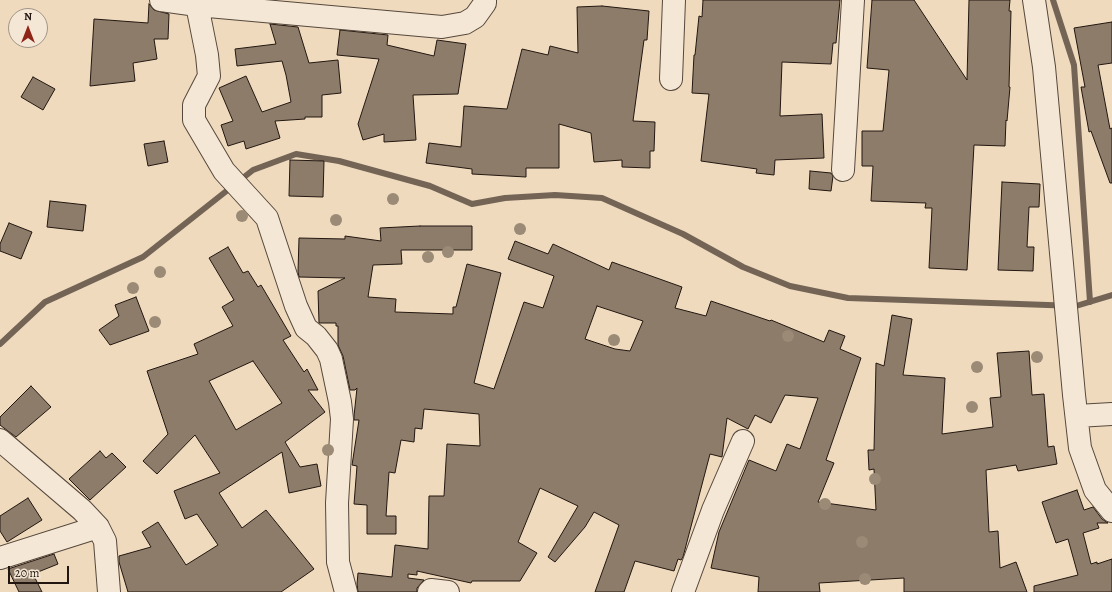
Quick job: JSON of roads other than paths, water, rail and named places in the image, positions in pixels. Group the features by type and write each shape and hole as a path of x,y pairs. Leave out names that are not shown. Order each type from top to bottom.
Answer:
{"street":[{"path":"161,0 197,5 442,27 465,23 475,17 485,3 485,0"},
{"path":"671,79 674,0"},
{"path":"843,170 853,0"},
{"path":"1034,0 1044,67 1080,448 1095,490 1110,505"},
{"path":"197,5 207,55 209,76 194,105 194,120 224,171 267,218 296,306 306,328 316,336 327,350 331,359 342,419 337,503 338,562 346,592"},
{"path":"1077,416 1112,414"},
{"path":"0,440 82,510 98,527 105,541 109,592"},
{"path":"683,592 713,510 743,441"},
{"path":"0,558 98,527"},
{"path":"429,592 430,590 448,592"}],"waterway":[{"path":"1053,0 1074,65 1090,302"},
{"path":"0,344 45,302 143,257 253,170 296,154 339,161 430,186 472,204 505,198 555,195 602,198 683,234 743,267 790,286 848,298 1076,306 1112,295"}]}
